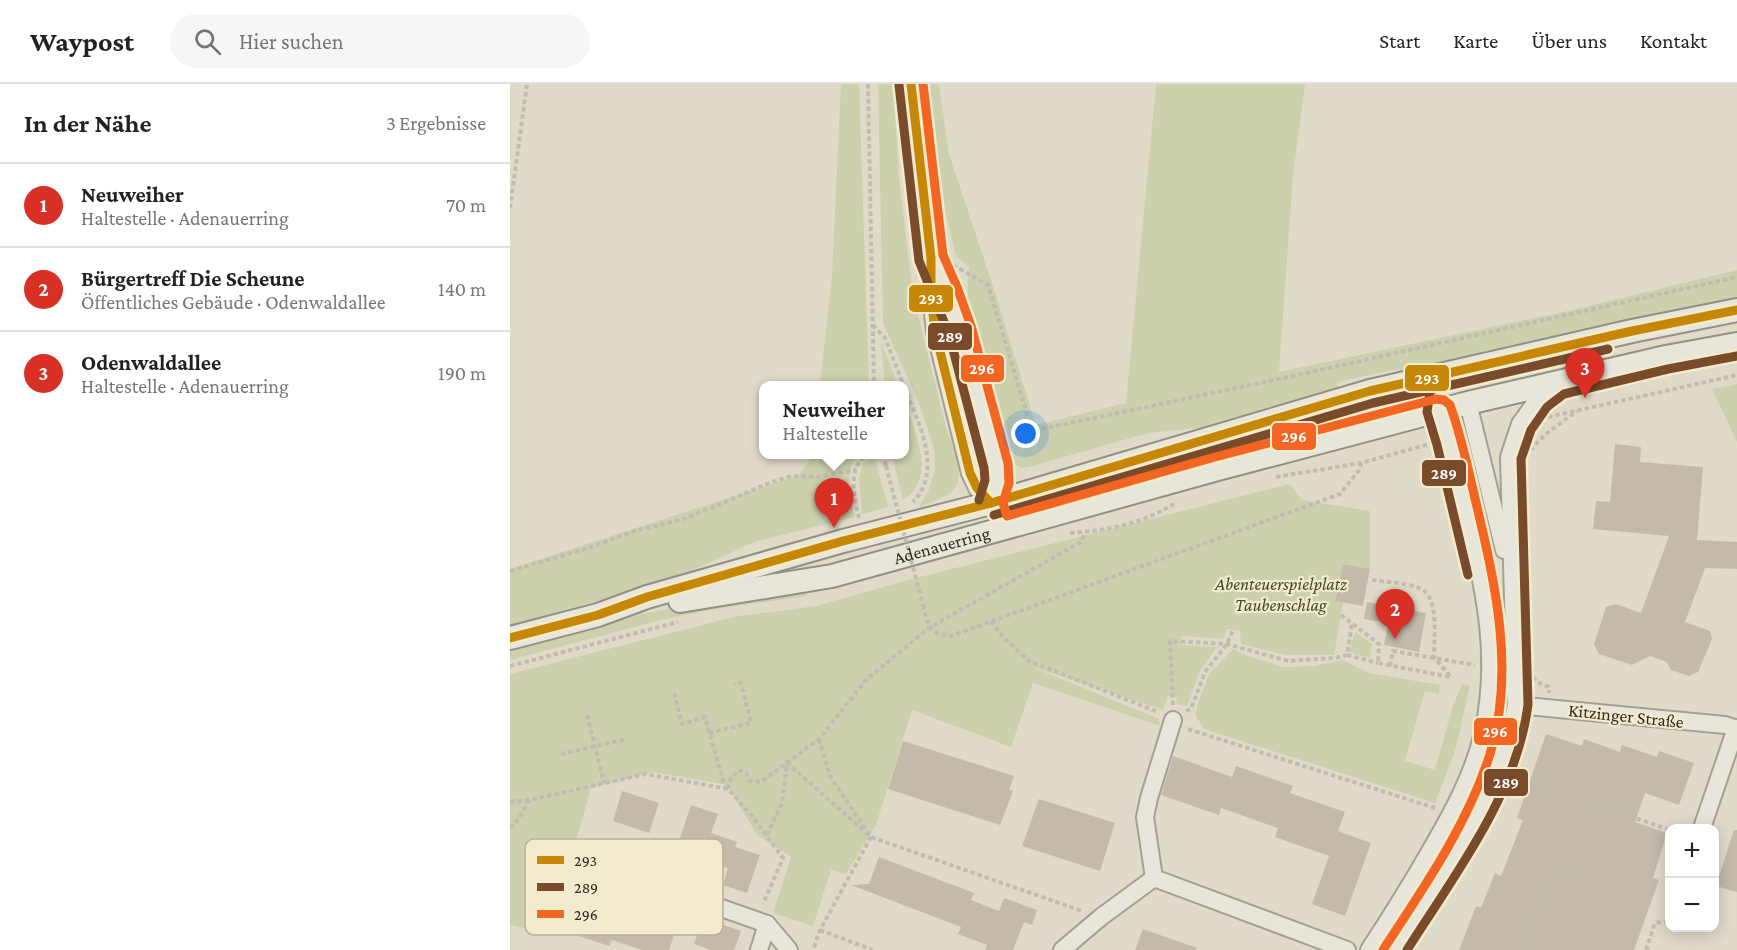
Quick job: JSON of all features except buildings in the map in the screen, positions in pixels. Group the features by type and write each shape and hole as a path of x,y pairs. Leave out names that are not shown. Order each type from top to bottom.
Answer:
{"main road":[{"name":"Adenauerring","path":"598,615 647,597 843,541 991,503 1311,407 1445,373 1737,310"},
{"name":"Adenauerring","path":"510,638 598,615 832,576 1218,469 1468,403 1666,357 1737,344"},
{"path":"1445,373 1468,403"},
{"path":"1438,411 1445,373"},
{"path":"991,503 998,531"}],"street":[{"path":"911,84 931,258 931,297 935,331 970,473 977,488 991,503"},
{"path":"931,258 960,330 996,466 997,481 991,503"},
{"path":"1393,950 1471,827 1494,779 1511,730 1516,705 1509,458 1520,424 1538,399 1558,382"},
{"path":"1468,403 1512,586"},
{"path":"1369,950 1452,814 1468,781 1483,735 1491,682 1489,621 1481,574 1449,442 1438,411"},
{"name":"Kitzinger Straße","path":"1516,705 1725,725 1736,729 1703,824"},
{"path":"1154,878 1144,817 1173,720"},
{"path":"1062,950 1101,917 1154,878"},
{"path":"1154,878 1347,950"},
{"path":"723,908 762,922 789,950"},
{"path":"759,950 762,922"}],"path":[{"path":"510,208 527,84"},
{"path":"868,84 874,381"},
{"path":"931,258 955,265 988,285 1032,431 1293,376 1737,277"},
{"path":"872,325 885,338 902,381"},
{"path":"1580,408 1737,375"},
{"path":"907,508 919,495 927,478 928,452 909,400"},
{"path":"1428,443 1432,450"},
{"path":"859,521 854,486 860,459"},
{"path":"885,459 929,628 938,635 951,636 1340,494 1360,469 1361,463"},
{"path":"510,571 592,547 632,532 687,518 791,476 817,477 856,470"},
{"path":"726,789 738,770 746,773 750,781 761,782 819,739 867,679 929,628 1080,542 1084,533"},
{"path":"1173,720 1170,641 1227,644 1287,661 1347,655 1390,666 1451,677 1434,657 1434,616 1429,596 1423,590 1372,580"},
{"path":"1341,615 1378,644 1378,663"},
{"path":"991,621 1002,636 1029,661 1159,712 1185,728 1438,809 1432,818"},
{"path":"1347,655 1352,624"},
{"path":"1173,720 1191,708 1205,672 1227,644 1233,630"},
{"path":"1390,666 1393,651 1477,665"},
{"path":"1476,656 1477,673"},
{"path":"709,733 751,723 741,683 734,684"},
{"path":"674,693 682,724 705,717 726,789 752,816 783,858 776,878 768,888 762,922"},
{"path":"587,715 604,783"},
{"path":"561,754 627,739"},
{"path":"819,739 830,776 871,837"},
{"path":"767,836 782,803 787,763"},
{"path":"787,763 871,837 1101,917"},
{"path":"510,802 646,774 726,789"},
{"path":"510,828 520,818 528,800"},
{"path":"1580,800 1665,828"},
{"path":"813,950 819,930 871,837"},
{"path":"1525,950 1544,890 1564,876 1585,882"},
{"path":"1646,950 1655,923 1665,922"},
{"path":"819,930 873,950"}],"green space":[{"path":"841,84 859,84 869,381 820,381 832,275"},
{"path":"878,84 893,84 899,177 913,295 946,428 959,462 958,483 950,494 918,508 928,492 935,471 934,448 919,403 883,323"},
{"path":"923,84 939,84 949,154 1036,425 1126,403 1156,84 1305,84 1293,176 1279,372 1568,311 1737,270 1737,299 1658,314 1401,374 1399,369 1337,382 1338,388 1198,428 1148,433 1021,468 1009,461 994,413 967,302 969,267 956,256 947,219"},
{"path":"881,342 896,381 885,381"},
{"path":"1737,384 1737,442 1712,389"},
{"path":"909,415 918,441 922,468 914,491 903,500 893,459 909,459"},
{"path":"810,459 855,459 849,485 855,517 754,542 668,582 510,625 510,569 799,475"},
{"path":"869,459 875,459 888,507 862,514 859,479 862,465"},
{"name":"Abenteuerspielplatz Taubenschlag","path":"1290,484 1302,500 1370,511 1370,569 1343,564 1335,600 1343,602 1334,655 1285,655 1241,644 1240,631 1227,629 1223,639 1182,636 1181,645 1217,647 1200,671 1187,706 1176,704 1177,698 1168,696 1163,710 1030,666 1159,719 1160,726 1033,683 1011,747 912,710 876,825 846,874 831,870 813,926 773,913 791,857 757,835 727,785 653,772 591,788 577,839 525,839 525,928 510,925 510,674 738,616 816,606 908,580"},
{"path":"805,592 807,596 665,619 510,660 510,649 636,615 694,604"},
{"path":"1355,632 1372,644 1370,658 1349,652"},
{"path":"1233,649 1284,667 1314,666 1343,660 1369,673 1440,685 1439,694 1425,691 1405,761 1435,770 1453,706 1462,684 1470,686 1455,751 1435,803 1204,729 1196,716 1197,706 1209,674"}],"transit line":[{"name":"293","path":"911,84 931,258 931,297 935,331 970,473 977,488 991,503"},
{"name":"296","path":"923,84 943,255 971,326 1008,463 1009,483 1003,503 1007,516 1215,457 1436,399 1444,400 1450,405 1468,468 1491,568 1500,630 1501,692 1490,754 1470,806 1429,880 1383,950"},
{"name":"289","path":"899,85 919,261 949,334 984,468 985,480 979,500"},
{"name":"293","path":"510,638 598,615 647,597 843,541 991,503 1370,391 1632,331 1737,310"},
{"name":"289","path":"994,515 1373,403 1608,349"},
{"name":"289","path":"1407,950 1481,833 1511,771 1521,739 1528,705 1521,459 1531,430 1547,407 1564,394 1668,369 1737,356"},
{"name":"289","path":"1433,371 1427,412 1468,575"}],"place":[{"name":"Odenwaldallee","path":"1585,398"},
{"name":"Neuweiher","path":"834,528"},
{"name":"Bürgertreff Die Scheune","path":"1395,639"}]}
